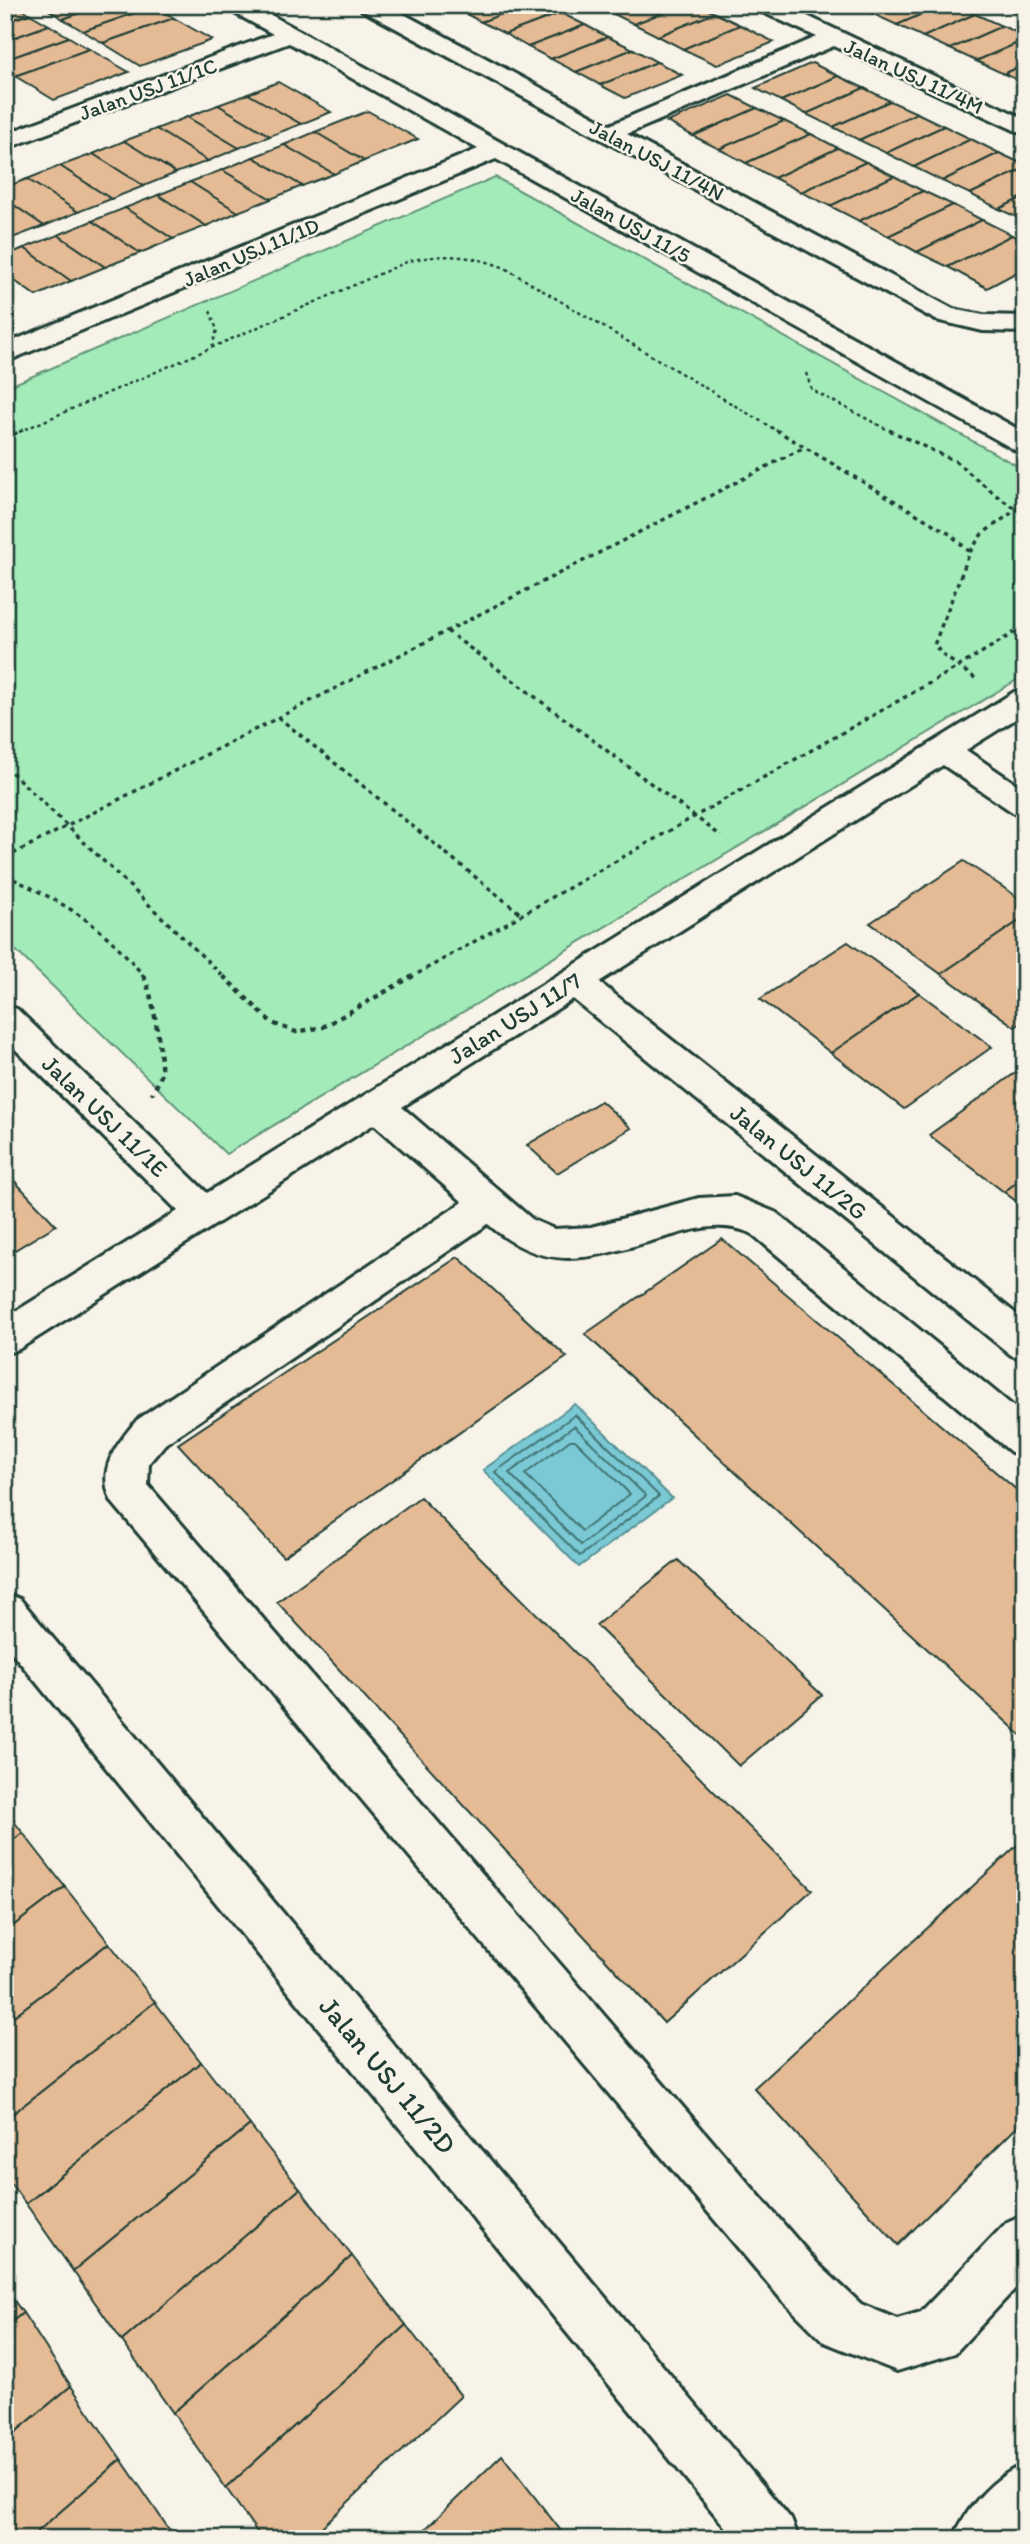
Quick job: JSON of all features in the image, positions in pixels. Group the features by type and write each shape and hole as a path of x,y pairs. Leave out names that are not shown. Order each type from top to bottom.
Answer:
{"street":[{"name":"Jalan USJ 11/5","path":"236,5 1025,444"},
{"name":"Jalan USJ 11/4N","path":"370,5 945,315 983,323 1025,324"},
{"name":"Jalan USJ 11/4M","path":"766,5 1025,128"},
{"name":"Jalan USJ 11/1C","path":"11,134 291,36"},
{"path":"608,134 834,38"},
{"name":"Jalan USJ 11/1D","path":"5,354 496,150"},
{"path":"997,429 1025,413"},
{"name":"Jalan USJ 11/7","path":"5,1338 1021,701"},
{"path":"943,750 1025,805"},
{"name":"Jalan USJ 11/2G","path":"574,981 1025,1344"},
{"name":"Jalan USJ 11/1E","path":"5,1018 204,1213"},
{"path":"376,1105 520,1230 551,1244 592,1242 699,1213 735,1211 764,1223 1025,1440"},
{"path":"491,1203 151,1432 129,1458 127,1490 799,2281 842,2323 897,2345 936,2334 1025,2240"},
{"name":"Jalan USJ 11/2D","path":"5,1612 771,2539"},
{"path":"981,2539 1025,2491"}],"path":[{"path":"5,438 409,261 432,255 459,253 505,268 950,534 970,552"},
{"path":"805,371 812,390 850,412 955,461 1025,514"},
{"path":"5,858 806,447"},
{"path":"1017,509 982,534 970,552 968,566 936,632 934,645 958,667 1021,701"},
{"path":"5,766 272,1023 296,1032 323,1027 958,667 1025,626"},
{"path":"447,631 695,814 758,866"},
{"path":"278,717 521,914"},
{"path":"5,875 61,902 90,920 124,951 148,982 161,1073 130,1140"}],"green space":[{"path":"495,177 1025,470 1025,675 226,1154 5,940 5,388"}],"water":[{"path":"575,1404 672,1498 579,1567 483,1470"}],"building":[{"path":"5,5 16,5 30,14 5,22"},
{"path":"103,5 63,19 44,7"},
{"path":"103,5 155,6 83,31 63,19"},
{"path":"471,5 526,5 481,22 459,10"},
{"path":"526,5 547,5 561,13 505,34 481,22"},
{"path":"628,5 682,5 634,24 610,12"},
{"path":"682,5 698,5 715,13 658,36 634,24"},
{"path":"855,5 889,5 871,13"},
{"path":"889,5 943,5 897,25 871,13"},
{"path":"943,5 956,5 975,14 923,37 897,25"},
{"path":"996,5 1025,5 1025,15 1021,16"},
{"path":"155,6 174,18 103,43 83,31"},
{"path":"561,13 585,25 528,47 505,34"},
{"path":"715,13 740,25 683,49 658,36"},
{"path":"30,14 49,25 5,41 5,22"},
{"path":"975,14 1002,26 950,49 923,37"},
{"path":"174,18 212,40 140,66 103,43"},
{"path":"49,25 69,37 5,60 5,41"},
{"path":"585,25 608,37 551,59 528,47"},
{"path":"740,25 774,42 717,65 683,49"},
{"path":"1002,26 1025,36 1025,40 976,61 950,49"},
{"path":"69,37 89,49 15,76 5,70 5,60"},
{"path":"608,37 633,49 576,72 551,59"},
{"path":"1025,40 1025,64 1004,74 976,61"},
{"path":"89,49 129,72 54,100 15,76"},
{"path":"633,49 657,62 600,85 576,72"},
{"path":"657,62 682,75 625,98 600,85"},
{"path":"812,63 838,76 781,101 755,88"},
{"path":"1025,64 1025,83 1004,74"},
{"path":"838,76 864,88 806,114 781,101"},
{"path":"278,82 331,112 301,124 248,94"},
{"path":"864,88 890,101 833,127 806,114"},
{"path":"248,94 301,124 270,136 218,105"},
{"path":"731,95 757,108 693,136 667,122"},
{"path":"890,101 917,113 859,140 833,127"},
{"path":"218,105 270,136 239,148 187,117"},
{"path":"757,108 784,121 719,149 693,136"},
{"path":"368,111 418,139 364,161 315,132"},
{"path":"917,113 944,126 886,153 859,140"},
{"path":"187,117 239,148 208,161 156,129"},
{"path":"784,121 811,134 746,163 719,149"},
{"path":"944,126 971,139 914,167 886,153"},
{"path":"156,129 208,161 176,173 124,141"},
{"path":"315,132 364,161 334,174 284,145"},
{"path":"811,134 838,148 774,178 746,163"},
{"path":"971,139 999,153 942,181 914,167"},
{"path":"124,141 176,173 144,186 93,154"},
{"path":"284,145 334,174 302,186 253,157"},
{"path":"838,148 866,162 801,192 774,178"},
{"path":"999,153 1025,165 1025,168 970,194 942,181"},
{"path":"93,154 144,186 111,199 60,166"},
{"path":"253,157 302,186 271,199 222,170"},
{"path":"866,162 894,176 830,206 801,192"},
{"path":"60,166 111,199 78,212 27,179"},
{"path":"1025,168 1025,196 999,209 970,194"},
{"path":"222,170 271,199 238,212 190,182"},
{"path":"894,176 923,191 859,221 830,206"},
{"path":"27,179 78,212 44,226 5,199 5,187"},
{"path":"190,182 238,212 206,226 158,195"},
{"path":"923,191 953,205 888,236 859,221"},
{"path":"158,195 206,226 173,239 125,208"},
{"path":"1025,196 1025,221 999,209"},
{"path":"5,199 44,226 10,239 5,236"},
{"path":"953,205 982,220 917,252 888,236"},
{"path":"125,208 173,239 140,253 92,221"},
{"path":"982,220 1012,235 948,267 917,252"},
{"path":"92,221 140,253 105,267 58,235"},
{"path":"58,235 105,267 71,281 24,248"},
{"path":"1012,235 1025,241 1025,268 987,288 948,267"},
{"path":"24,248 71,281 36,296 5,274 5,256"},
{"path":"964,861 1025,902 1025,917 941,974 870,923"},
{"path":"1025,917 1025,1020 1015,1027 941,974"},
{"path":"848,942 919,993 831,1053 760,999"},
{"path":"919,993 992,1047 904,1109 831,1053"},
{"path":"1018,1071 1025,1076 1025,1176 1004,1192 929,1135"},
{"path":"601,1101 631,1128 557,1173 527,1145"},
{"path":"5,1171 56,1225 5,1256"},
{"path":"1025,1176 1025,1208 1004,1192"},
{"path":"722,1239 1025,1497 1025,1739 585,1334"},
{"path":"458,1257 567,1357 283,1557 178,1444"},
{"path":"420,1497 812,1890 664,2023 277,1602"},
{"path":"678,1560 822,1695 739,1766 596,1625"},
{"path":"5,1810 23,1833 5,1846"},
{"path":"23,1833 65,1887 5,1932 5,1846"},
{"path":"1025,1838 1025,2119 898,2245 754,2088"},
{"path":"65,1887 109,1943 5,2023 5,1932"},
{"path":"109,1943 155,2002 5,2120 5,2023"},
{"path":"155,2002 201,2062 26,2204 5,2176 5,2120"},
{"path":"201,2062 250,2125 73,2271 26,2204"},
{"path":"250,2125 300,2189 122,2341 73,2271"},
{"path":"300,2189 352,2256 173,2413 122,2341"},
{"path":"352,2256 406,2325 226,2488 173,2413"},
{"path":"5,2288 23,2313 5,2327"},
{"path":"23,2313 71,2386 5,2441 5,2327"},
{"path":"406,2325 461,2396 309,2539 262,2539 226,2488"},
{"path":"71,2386 121,2459 29,2539 5,2539 5,2441"},
{"path":"502,2455 561,2531 553,2539 415,2539"},
{"path":"121,2459 173,2535 168,2539 29,2539"}]}
